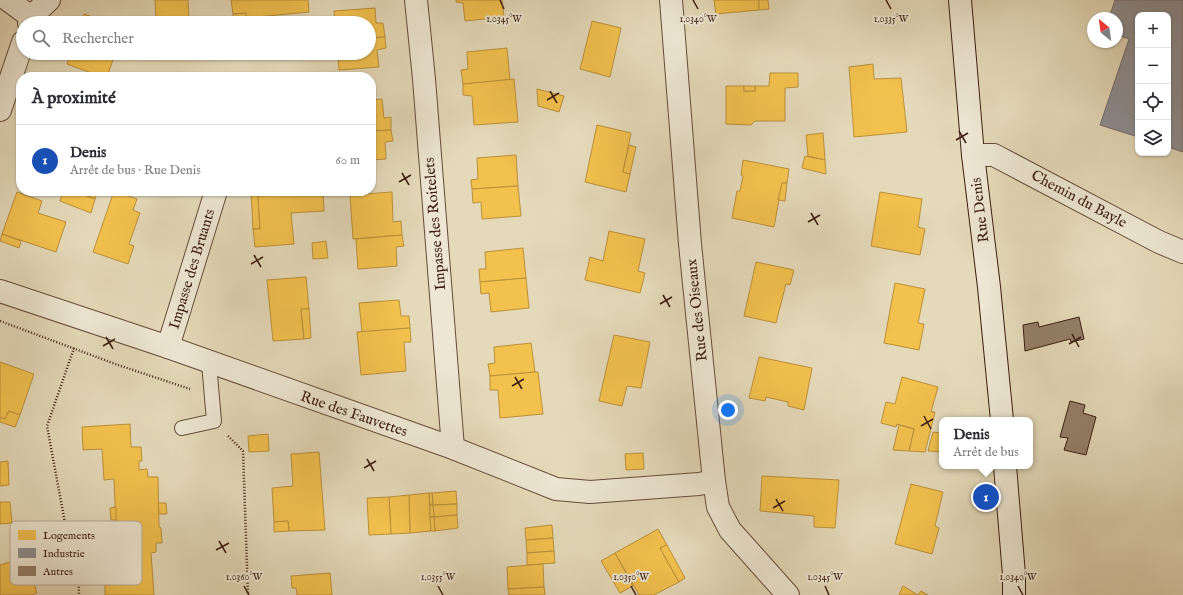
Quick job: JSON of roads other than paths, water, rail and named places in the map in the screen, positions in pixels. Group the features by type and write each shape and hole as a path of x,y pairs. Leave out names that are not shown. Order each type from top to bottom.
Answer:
{"street":[{"path":"8,0 26,16"},
{"path":"34,16 49,0"},
{"name":"Impasse des Roitelets","path":"416,0 424,80 453,448"},
{"name":"Rue des Oiseaux","path":"671,0 690,244 714,481 718,507 730,530 788,595"},
{"name":"Rue Denis","path":"960,0 973,154 1002,417"},
{"path":"0,110 17,60"},
{"name":"Chemin du Bayle","path":"973,154 994,155 1146,235 1183,252"},
{"name":"Impasse des Bruants","path":"168,347 214,196"},
{"name":"Rue des Fauvettes","path":"0,292 168,347 209,363 453,448 556,489 590,492 699,484 714,481"},
{"path":"1005,469 1014,575 1014,595"}],"lane":[{"path":"182,428 214,421 209,363"}],"place":[{"name":"Denis","path":"986,497"}]}
